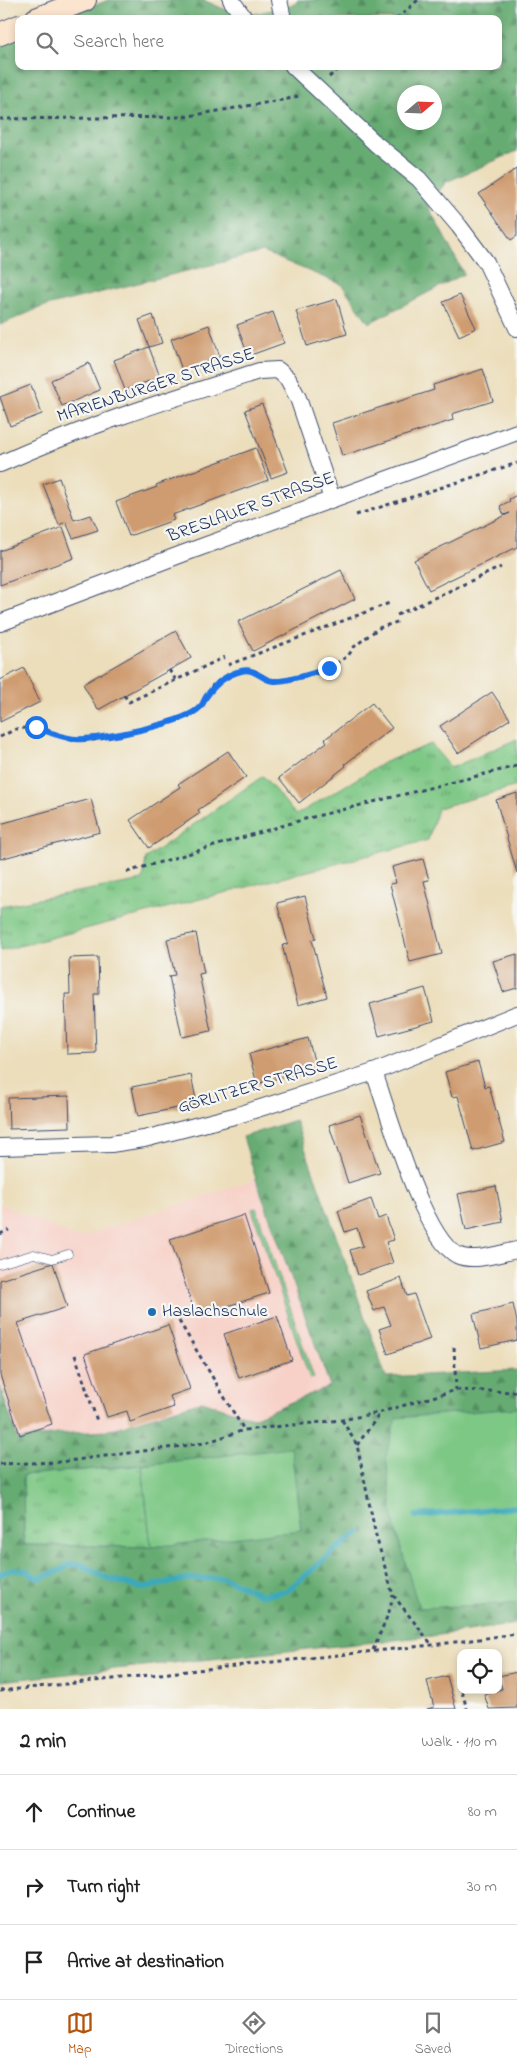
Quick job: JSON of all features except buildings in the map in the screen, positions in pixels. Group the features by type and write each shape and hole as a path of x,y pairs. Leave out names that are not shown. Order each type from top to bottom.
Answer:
{"main road":[{"path":"46,15 85,0"},
{"path":"0,34 15,28"}],"street":[{"path":"232,0 242,15"},
{"path":"279,0 282,15"},
{"path":"299,70 376,144 419,179 459,226 486,262 517,328"},
{"name":"MARIENBURGER STRASSE","path":"0,464 66,435 123,414 259,371 278,370 288,379 298,398 332,499"},
{"name":"BRESLAUER STRASSE","path":"0,623 517,432"},
{"name":"GÖRLITZER STRASSE","path":"0,1147 111,1144 144,1139 238,1115 374,1072 517,1014"},
{"path":"374,1072 425,1215 443,1245 458,1256 474,1258 517,1250"}],"lane":[{"path":"0,1264 34,1254 52,1259 68,1254"}],"path":[{"path":"401,15 418,0"},
{"path":"326,80 337,70"},
{"path":"0,119 183,117 288,99 304,94"},
{"path":"356,515 517,463"},
{"path":"397,615 501,567"},
{"path":"228,665 392,602"},
{"path":"0,737 16,729 36,727 73,739 92,740 163,724 190,714 200,708 213,685 226,677 244,670 254,671 272,682 318,672 348,656 354,647 379,628 400,621"},
{"path":"124,695 129,702 224,657"},
{"path":"169,670 176,680"},
{"path":"127,872 305,819 517,766"},
{"path":"0,1234 9,1230"},
{"path":"179,1321 244,1430"},
{"path":"454,1347 456,1390"},
{"path":"75,1355 97,1421"},
{"path":"0,1464 60,1462 204,1443 244,1430 342,1420 381,1412 456,1390 517,1392"},
{"path":"357,1445 381,1412"},
{"path":"342,1420 357,1445 376,1536 393,1596 432,1645"},
{"path":"373,1650 390,1612 393,1596"},
{"path":"0,1691 432,1645 517,1634"},
{"path":"463,1694 467,1709"}],"shaded area":[{"name":"Haslachschule","path":"256,1179 330,1386 253,1418 202,1401 106,1431 58,1434 17,1440 0,1386 0,1205 78,1238"}],"green space":[{"path":"108,0 203,0 238,15 72,15"},
{"path":"298,0 517,0 517,151 446,182 428,206 464,274 369,323 342,285 263,252 42,307 0,325 0,44 15,38 15,70 502,70 502,15 251,15 295,4"},
{"path":"517,739 517,786 438,808 428,840 0,951 0,906 143,880 146,858 263,776 296,815 385,762 431,744 451,768"},
{"path":"295,1120 386,1377 517,1370 517,1408 396,1418 419,1608 517,1603 517,1624 432,1636 0,1681 0,1386 18,1440 58,1434 106,1431 202,1401 253,1418 330,1386 256,1179 243,1137","holes":["291,1448 301,1530 151,1547 24,1545 23,1475 142,1465"]},
{"path":"256,1208 314,1378 310,1379 252,1209"},
{"path":"517,1408 517,1603 419,1608 394,1524 386,1456 396,1418"},
{"path":"291,1448 301,1530 151,1547 142,1465"},
{"path":"142,1465 151,1547 24,1545 23,1475"}],"waterway":[{"path":"416,1516 517,1507"},
{"path":"0,1574 13,1569 27,1571 35,1577 41,1578 70,1564 82,1565 106,1578 142,1588 186,1579 224,1578 262,1595 287,1591 359,1532"}],"place":[{"name":"Haslachschule","path":"152,1312"}],"route":[{"path":"36,727 73,739 92,740 113,736 156,724 163,724 190,714 200,708 213,685 226,677 244,670 254,671 272,682 300,677 329,668"}]}
